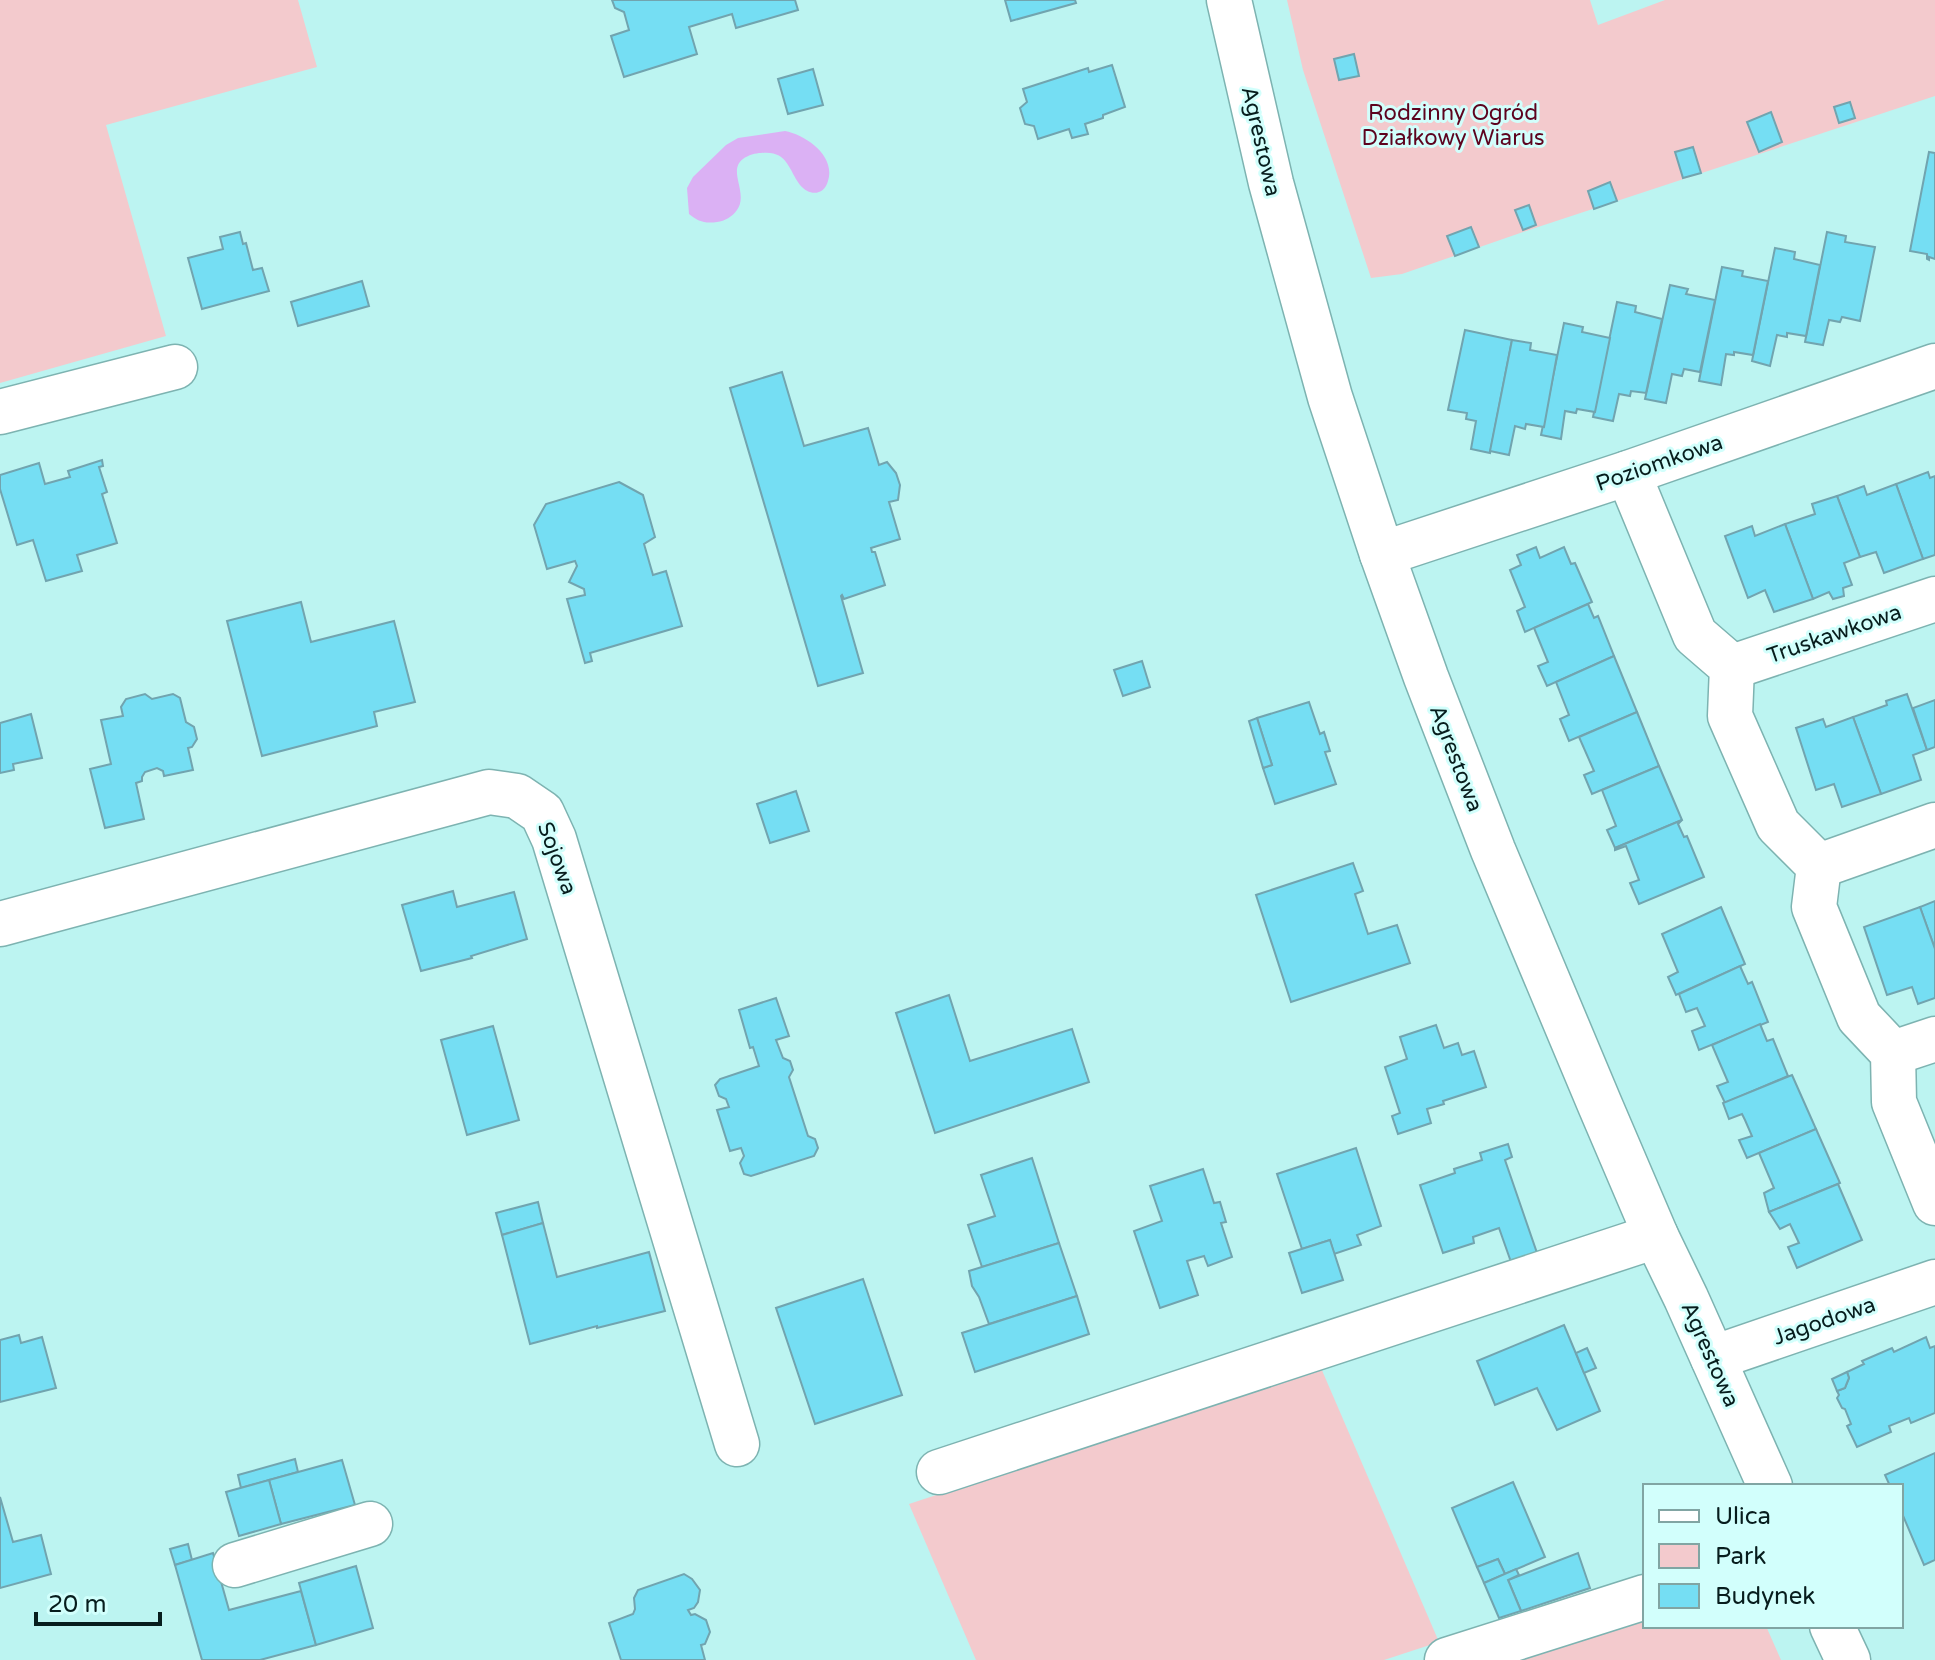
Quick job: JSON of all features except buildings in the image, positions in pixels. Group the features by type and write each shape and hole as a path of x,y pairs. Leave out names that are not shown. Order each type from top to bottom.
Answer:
{"street":[{"name":"Agrestowa","path":"1229,0 1275,197 1330,397 1382,554 1488,837 1656,1236 1769,1484"},
{"name":"Poziomkowa","path":"1382,554 1628,473 1935,366"},
{"path":"0,412 175,367"},
{"path":"1628,473 1695,635 1732,667 1730,716 1778,825 1819,866"},
{"name":"Truskawkowa","path":"1732,667 1935,599"},
{"name":"Sojowa","path":"0,924 489,792 517,796 542,813 554,839 584,934 737,1444"},
{"path":"1819,866 1935,825"},
{"path":"1819,866 1814,907 1859,1017 1893,1053 1894,1102 1935,1203"},
{"path":"1893,1053 1935,1039"},
{"path":"939,1472 1656,1236"},
{"name":"Jagodowa","path":"1713,1358 1935,1282"},
{"path":"235,1565 370,1524"},
{"path":"1447,1660 1643,1598"},
{"path":"1833,1628 1848,1660"}],"green space":[{"path":"0,0 298,0 317,67 106,125 166,336 0,383"},
{"name":"Rodzinny Ogród Działkowy Wiarus","path":"1287,0 1590,0 1598,25 1665,0 1935,0 1935,96 1402,274 1371,278 1303,70"},
{"path":"1321,1368 1439,1642 1384,1660 976,1660 909,1504"},
{"path":"1643,1614 1643,1628 1767,1628 1781,1660 1498,1660"}],"shaded area":[{"path":"785,131 810,142 823,155 829,172 823,190 816,193 800,185 782,157 757,153 739,164 737,176 741,197 733,215 723,221 708,223 689,214 687,188 693,177 726,145 738,138"}]}
